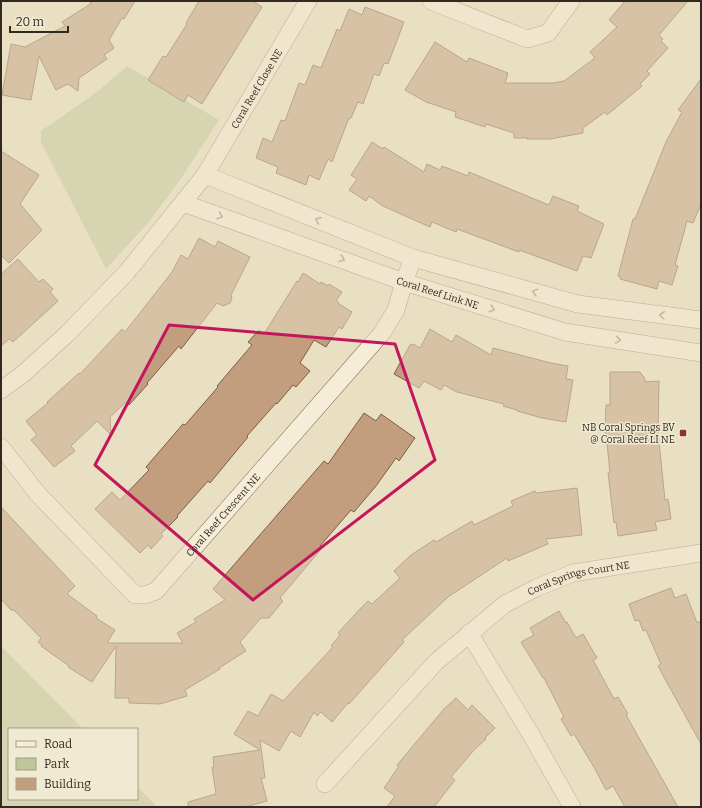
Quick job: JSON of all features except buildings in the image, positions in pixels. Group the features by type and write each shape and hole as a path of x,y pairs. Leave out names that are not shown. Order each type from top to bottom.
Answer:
{"street":[{"name":"Coral Reef Close NE","path":"205,175 308,1"},
{"path":"431,1 527,39 548,33 572,1"},
{"path":"1,390 23,374 68,333 128,272 205,175 413,258 578,304 701,320"},
{"name":"Coral Reef Link NE","path":"183,203 404,282 565,332 701,353"},
{"name":"Coral Reef Crescent NE","path":"1,447 36,493 135,594 145,595 156,591 382,333 396,310 413,258"},
{"name":"Coral Springs Court NE","path":"326,784 436,662 505,604 536,588 574,573 701,553"},
{"path":"469,633 530,733 572,807"}],"highlighted area":[{"path":"169,325 395,344 435,460 253,600 95,465"}],"green space":[{"path":"127,66 219,120 182,177 148,223 106,269 41,142 41,131 97,92"},
{"path":"1,646 82,728 8,728 8,800 138,800 138,787 157,807 1,807"}],"place":[{"name":"NB Coral Springs BV @ Coral Reef LI NE","path":"683,433"}]}
